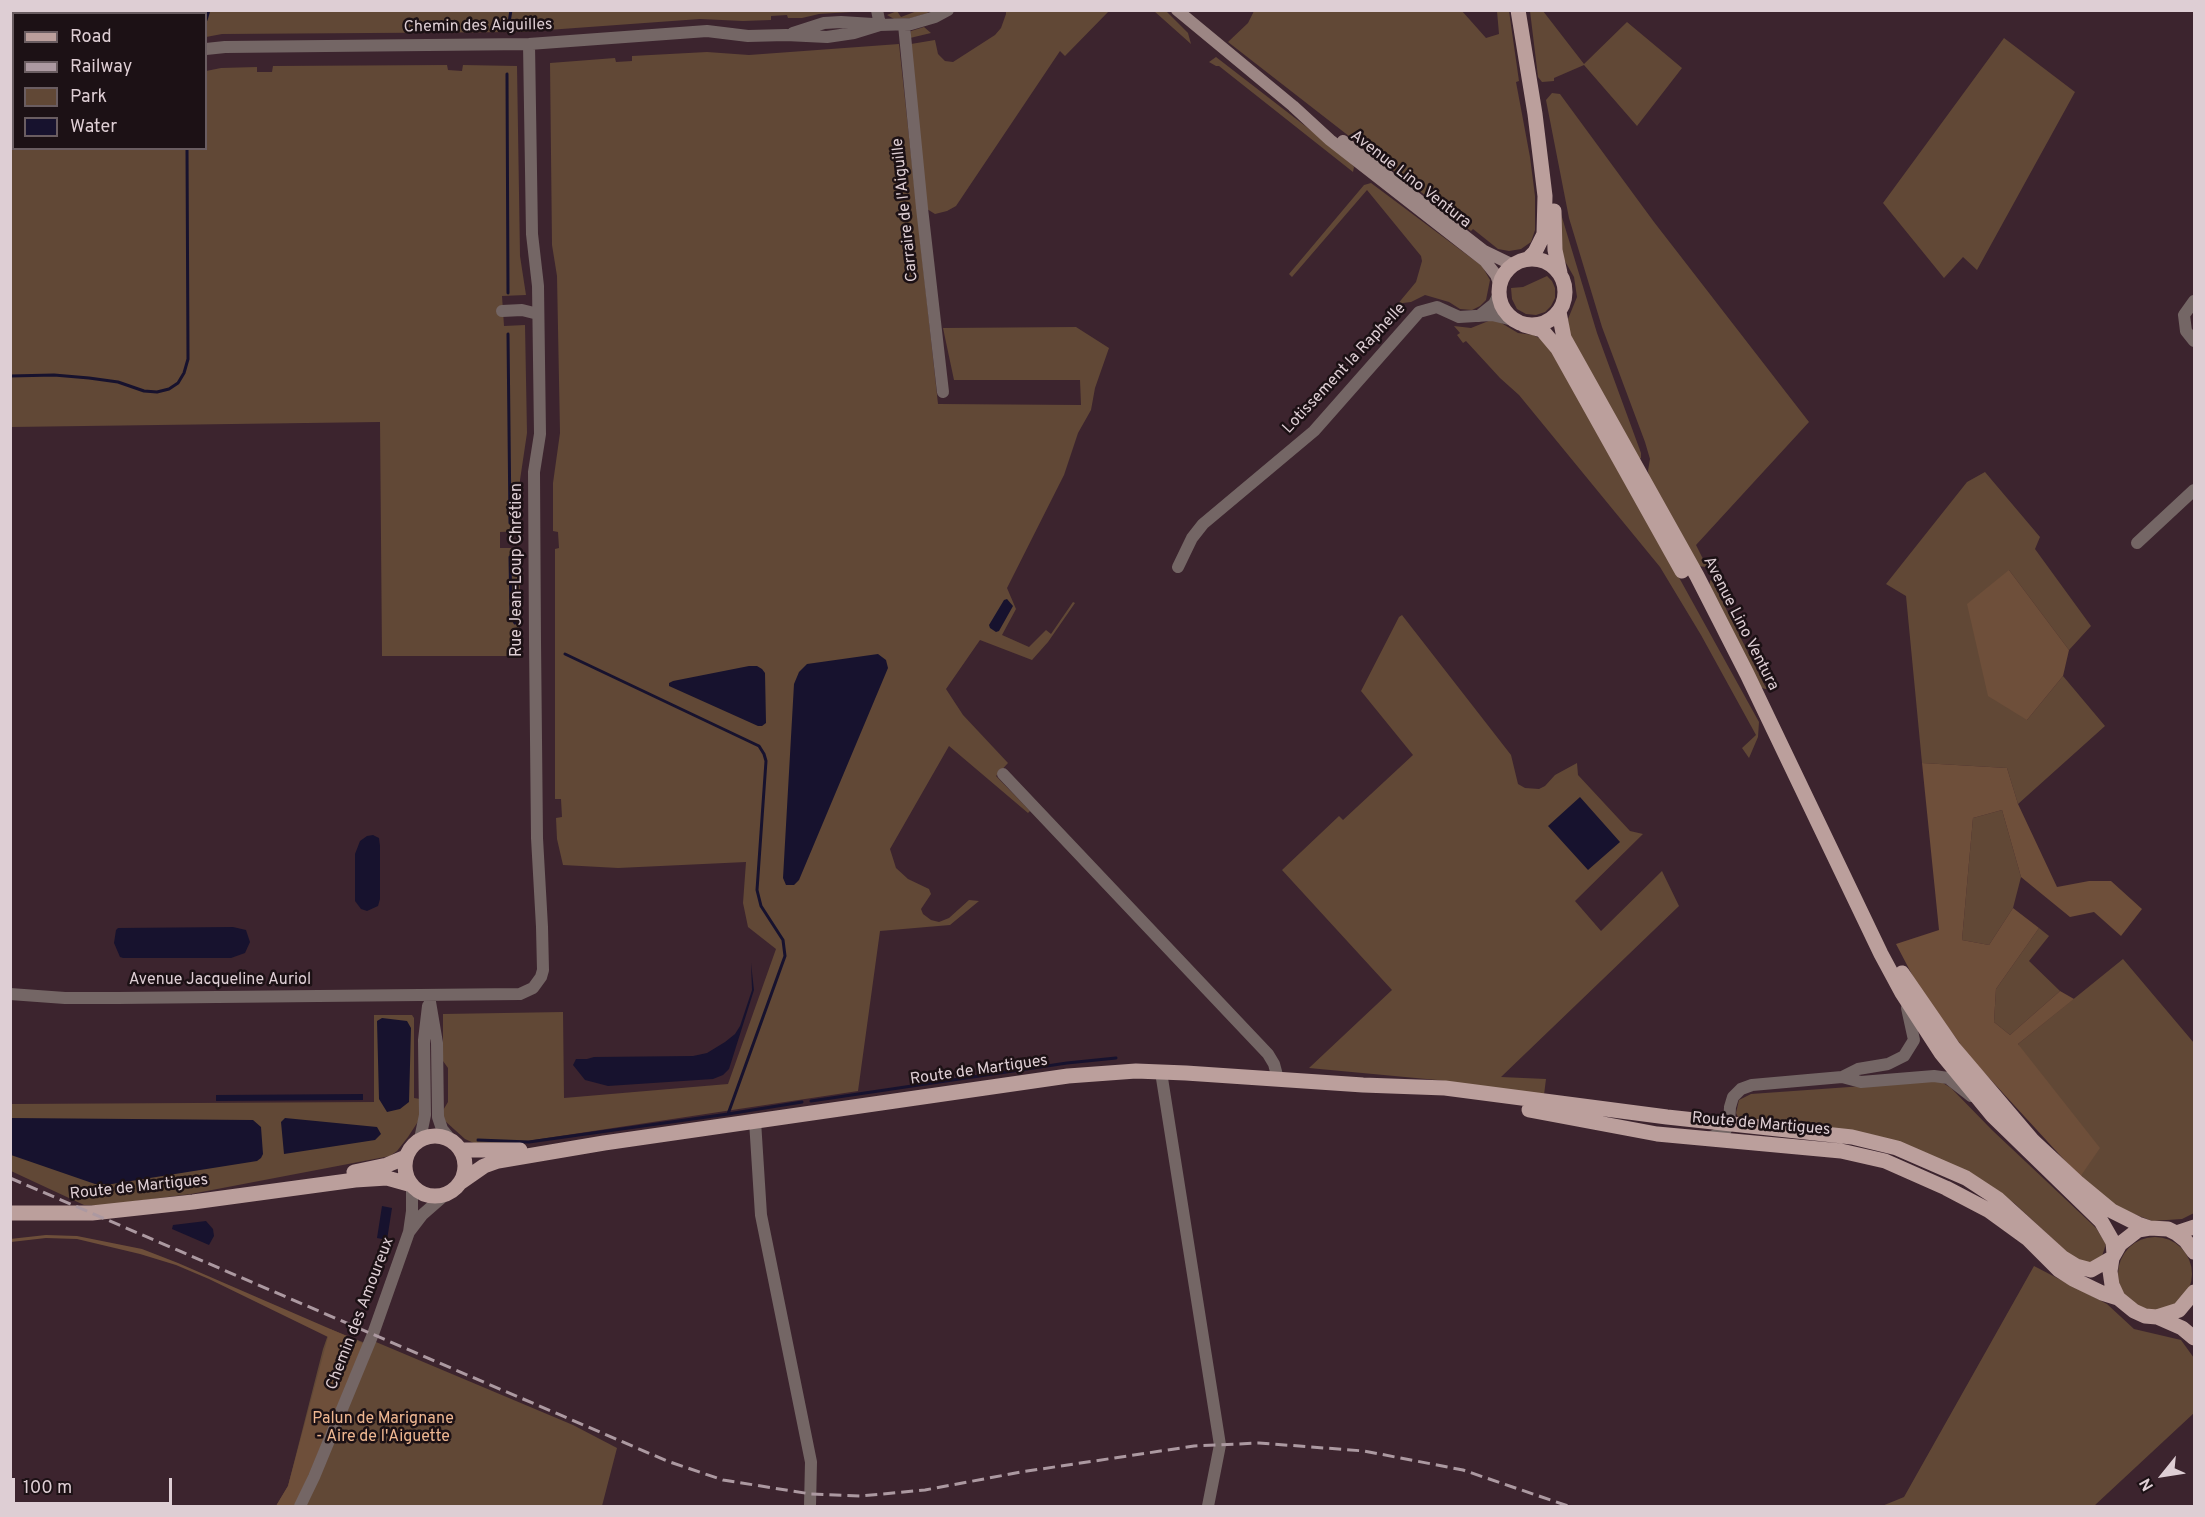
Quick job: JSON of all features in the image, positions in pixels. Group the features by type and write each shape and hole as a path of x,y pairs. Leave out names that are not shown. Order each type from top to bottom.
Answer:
{"main road":[{"name":"Avenue Lino Ventura","path":"1177,10 1338,146 1485,261 1496,275 1499,290"},
{"path":"1518,10 1535,114 1545,196 1545,217 1541,241 1528,259"},
{"name":"Avenue Lino Ventura","path":"1293,106 1376,165 1484,251 1513,265"},
{"path":"1535,114 1554,202 1555,250 1566,295 1559,312 1546,323 1535,326 1518,322 1505,311 1499,290 1505,272 1513,265 1528,259 1543,260 1560,273"},
{"name":"Avenue Lino Ventura","path":"1559,312 1564,338 1696,576 1762,708"},
{"name":"Avenue Lino Ventura","path":"1518,322 1542,330 1558,348 1649,514 1762,708"},
{"path":"1762,708 1902,993 1941,1053 1992,1115 2101,1221 2108,1232 2113,1256"},
{"path":"1833,850 1893,960 1953,1047 2033,1140 2086,1189 2112,1210 2150,1228"},
{"name":"Route de Martigues","path":"460,1182 484,1166 498,1161 603,1143 1068,1076 1136,1071 1161,1072 1444,1088 1852,1137 1898,1148 1966,1178 1998,1199 2076,1266 2091,1270 2113,1256"},
{"name":"Route de Martigues","path":"1363,1085 1500,1105 1658,1134 1841,1151 1885,1161 1946,1188 1988,1210 2028,1239 2073,1280 2118,1298 2134,1311 2145,1316 2157,1317 2182,1328 2194,1338"},
{"path":"435,1135 456,1145 465,1166 460,1182 446,1194 428,1195 419,1192 407,1176 405,1167 409,1149 420,1139 435,1135"},
{"name":"Route de Martigues","path":"456,1145 514,1150 603,1143"},
{"name":"Route de Martigues","path":"271,1190 387,1165 406,1156"},
{"name":"Route de Martigues","path":"10,1213 92,1213 387,1178 412,1185"},
{"path":"2176,1233 2194,1227"},
{"path":"2118,1298 2112,1285 2110,1272 2113,1256 2128,1236 2138,1230 2168,1229 2186,1241 2194,1252"},
{"path":"2157,1317 2179,1310 2194,1292"}],"street":[{"path":"877,10 880,25 904,25 930,19 948,10"},
{"name":"Chemin des Aiguilles","path":"207,49 529,44 707,31 748,36 811,37 843,35 880,25"},
{"name":"Carraire de l'Aiguille","path":"904,25 921,208 943,392"},
{"name":"Rue Jean-Loup Chrétien","path":"429,996 520,994 533,988 543,970 537,838 535,653 534,472 540,434 538,286 532,234 529,44"},
{"path":"1478,316 1494,304 1499,290"},
{"path":"2194,301 2184,315 2186,331 2194,341"},
{"name":"Lotissement la Raphelle","path":"1178,567 1192,538 1203,524 1314,431 1415,316 1434,307 1442,308 1460,317 1500,315 1518,322"},
{"path":"502,311 522,310 538,314"},
{"path":"2137,543 2194,490"},
{"path":"1003,774 1268,1054 1274,1064 1278,1079"},
{"path":"1842,1077 1858,1069 1898,1061 1910,1051 1914,1040 1913,1030 1902,993"},
{"name":"Avenue Jacqueline Auriol","path":"10,994 76,998 429,996"},
{"path":"420,1139 425,1115 424,1040 429,996"},
{"path":"429,996 437,1043 438,1117 442,1129 456,1145"},
{"path":"1161,1072 1220,1445 1208,1506"},
{"path":"1705,1139 1725,1131 1729,1124 1733,1097 1745,1087 1842,1077 1861,1082 1942,1076 1954,1082 1992,1115"},
{"path":"754,1121 762,1215 812,1462 810,1506"},
{"name":"Chemin des Amoureux","path":"300,1506 373,1334 409,1232 412,1185"},
{"name":"Chemin des Amoureux","path":"409,1232 422,1215 446,1194"}],"green space":[{"path":"11,10 186,11 12,12 11,42"},
{"path":"192,10 868,10 819,14 802,18 788,18 787,15 771,16 771,20 700,19 520,32 222,34 207,37 207,12 191,12"},
{"path":"897,11 901,17 917,11 928,13 911,18 894,19 887,15"},
{"path":"1006,11 1109,11 1065,56 1060,51 956,206 935,214 927,209 911,44 935,40 938,54 945,61 953,62 995,35 1001,28"},
{"path":"1154,11 1166,11 1188,33 1191,44"},
{"path":"1254,11 1462,11 1486,38 1499,34 1497,11 1509,11 1519,81 1516,82 1535,196 1535,230 1531,242 1521,249 1509,251 1498,249 1473,229 1471,231 1228,42 1248,23"},
{"path":"1530,11 1543,11 1584,64 1627,22 1682,68 1637,126 1584,65 1554,78 1554,81 1542,82 1538,77"},
{"path":"924,27 931,33 910,38 911,31"},
{"path":"2004,38 2075,92 1977,270 1963,257 1944,278 1883,203"},
{"path":"899,44 938,404 1081,405 1080,380 954,380 943,328 1076,327 1109,348 1095,388 1091,410 1078,433 1064,475 1007,588 1016,609 1002,635 1029,647 1046,630 1051,634 1073,602 1075,603 1048,642 1032,660 980,640 946,689 963,715 1008,763 996,776 1030,811 1028,813 949,746 890,849 896,868 908,879 929,889 931,894 921,909 923,914 931,920 939,922 949,918 969,900 979,901 950,925 880,931 858,1091 507,1144 478,1145 465,1139 445,1121 442,1112 448,1102 448,1068 443,1061 443,1014 563,1012 564,1098 728,1084 776,949 748,927 743,903 746,862 618,868 563,865 557,839 556,818 562,817 561,799 555,799 555,549 559,548 558,532 553,531 553,483 560,433 557,276 552,245 550,63 615,58 616,62 632,61 632,56 707,52 749,55"},
{"path":"1216,57 1348,159 1354,167 1353,172 1219,66 1209,62"},
{"path":"447,65 448,70 462,71 463,65 517,66 520,256 526,295 502,296 504,326 525,325 527,433 520,480 521,531 500,532 500,548 521,548 518,656 382,656 380,422 11,427 10,76 12,76 12,150 207,150 207,71 257,67 257,72 272,72 273,66"},
{"path":"1552,93 1560,94 1654,222 1809,422 1696,545 1705,563 1714,562 1706,567 1699,566 1650,482 1648,471 1650,459 1645,442 1602,327 1569,218 1546,100"},
{"path":"1371,183 1482,266 1490,280 1486,300 1480,306 1472,310 1460,309 1449,302 1425,295 1403,303 1376,337 1372,335 1416,282 1422,261 1421,256 1367,190 1292,277 1289,274 1364,185"},
{"path":"1561,214 1597,333 1641,453 1641,458 1638,460 1570,336 1568,319 1577,297 1574,277 1562,256"},
{"path":"1547,276 1555,288 1555,298 1551,306 1545,312 1536,315 1526,314 1517,309 1512,299 1511,288 1523,287"},
{"path":"1491,320 1498,321 1518,333 1533,335 1543,340 1553,350 1759,722 1758,737 1749,758 1742,748 1756,735 1701,635 1660,567 1519,395 1466,341 1463,343 1457,335 1460,333 1454,326 1471,328"},
{"path":"1985,472 2040,537 2035,549 2091,626 2069,650 2009,570 2027,720 2063,676 2105,726 2018,804 2007,768 1922,763 1906,596 1886,584 1967,482"},
{"path":"1719,574 1713,583 1765,686 1774,689 1758,686 1709,589 1710,581"},
{"path":"1402,615 1511,755 1518,784 1525,788 1539,789 1555,775 1577,763 1578,775 1630,831 1643,834 1575,901 1601,931 1662,871 1679,906 1501,1077 1546,1079 1544,1095 1437,1080 1309,1068 1392,990 1282,870 1339,816 1343,820 1413,755 1361,691"},
{"path":"2002,810 2021,877 2013,908 1989,945 1962,940 1973,818"},
{"path":"2039,928 2049,936 2029,961 2060,991 2010,1035 1994,1022 1996,989"},
{"path":"2123,959 2194,1043 2194,1213 2182,1219 2152,1221 2119,1208 2080,1177 2018,1044"},
{"path":"374,1015 412,1015 414,1018 414,1098 420,1099 419,1120 397,1151 390,1156 191,1194 97,1206 84,1205 11,1171 11,1104 374,1102"},
{"path":"1934,1081 1951,1088 2096,1228 2106,1244 2101,1259 2085,1264 2071,1256 2014,1203 1987,1184 1855,1132 1828,1127 1748,1121 1738,1117 1736,1113 1739,1100 1751,1094"},
{"path":"2155,1237 2169,1240 2181,1248 2189,1260 2192,1274 2189,1288 2181,1300 2169,1308 2155,1311 2141,1308 2129,1300 2121,1288 2118,1274 2121,1260 2129,1248 2141,1240"},
{"path":"2034,1266 2107,1304 2134,1329 2181,1340 2194,1358 2194,1413 2094,1506 1882,1506 1904,1497"},
{"name":"Palun de Marignane - Aire de l'Aiguette","path":"330,1329 365,1343 376,1342 573,1425 617,1448 602,1506 276,1506 288,1486"}],"shaded area":[{"path":"2009,570 2069,650 2063,676 2027,720 1988,696 1967,604"},
{"path":"1922,763 2007,768 2018,804 2057,887 2089,881 2111,881 2142,909 2121,936 2094,912 2070,917 2021,877 2002,810 1973,818 1962,940 1989,945 2013,908 2039,928 1996,989 1994,1022 2010,1035 2060,991 2074,999 2018,1044 2100,1148 2080,1177 1969,1056 1918,986 1896,944 1939,930"},
{"path":"46,1235 77,1236 142,1249 365,1344 295,1506 276,1506 288,1486 328,1337 176,1265 77,1239 46,1238 11,1242 10,1239"}],"water":[{"path":"1007,599 1013,606 999,631 996,632 989,625 1004,600"},
{"path":"878,654 886,660 888,668 799,880 794,885 786,885 783,878 794,684 799,672 807,664"},
{"path":"757,666 765,673 766,723 762,726 669,686 669,683 673,681"},
{"path":"1580,797 1620,842 1588,870 1548,826"},
{"path":"373,835 379,838 380,846 380,899 378,906 367,911 361,909 355,901 355,854 360,841"},
{"path":"233,927 246,930 250,942 245,953 231,958 123,958 120,957 114,943 118,928"},
{"path":"751,963 754,990 729,1069 723,1075 713,1079 608,1086 585,1080 573,1065 576,1059 594,1057 693,1056 707,1053 735,1034 740,1026 752,990"},
{"path":"382,1018 407,1021 411,1028 409,1102 400,1109 387,1112 379,1099 377,1021"},
{"path":"363,1094 363,1100 216,1101 216,1095"},
{"path":"11,1118 253,1120 261,1127 263,1154 257,1161 112,1184 95,1184 11,1155"},
{"path":"285,1118 377,1127 381,1134 375,1140 284,1154 281,1122"},
{"path":"382,1206 392,1208 387,1240 377,1238"},
{"path":"206,1221 213,1229 214,1236 209,1245 172,1229 173,1225"}],"waterway":[{"path":"207,17 209,10"},
{"path":"508,29 511,10"},
{"path":"507,74 508,293"},
{"path":"10,376 54,375 89,378 118,382 144,391 157,392 169,389 178,383 188,359 187,150"},
{"path":"508,334 510,523"},
{"path":"510,557 511,615 515,623"},
{"path":"478,1140 529,1142 728,1114 785,956 783,940 761,906 757,890 766,761 759,746 565,654"},
{"path":"811,1101 1067,1063 1116,1058"},
{"path":"728,1114 802,1102"}],"railway":[{"path":"10,1178 667,1461 723,1480 811,1494 861,1496 925,1490 1021,1472 1194,1446 1259,1443 1364,1451 1463,1470 1568,1506"}]}
